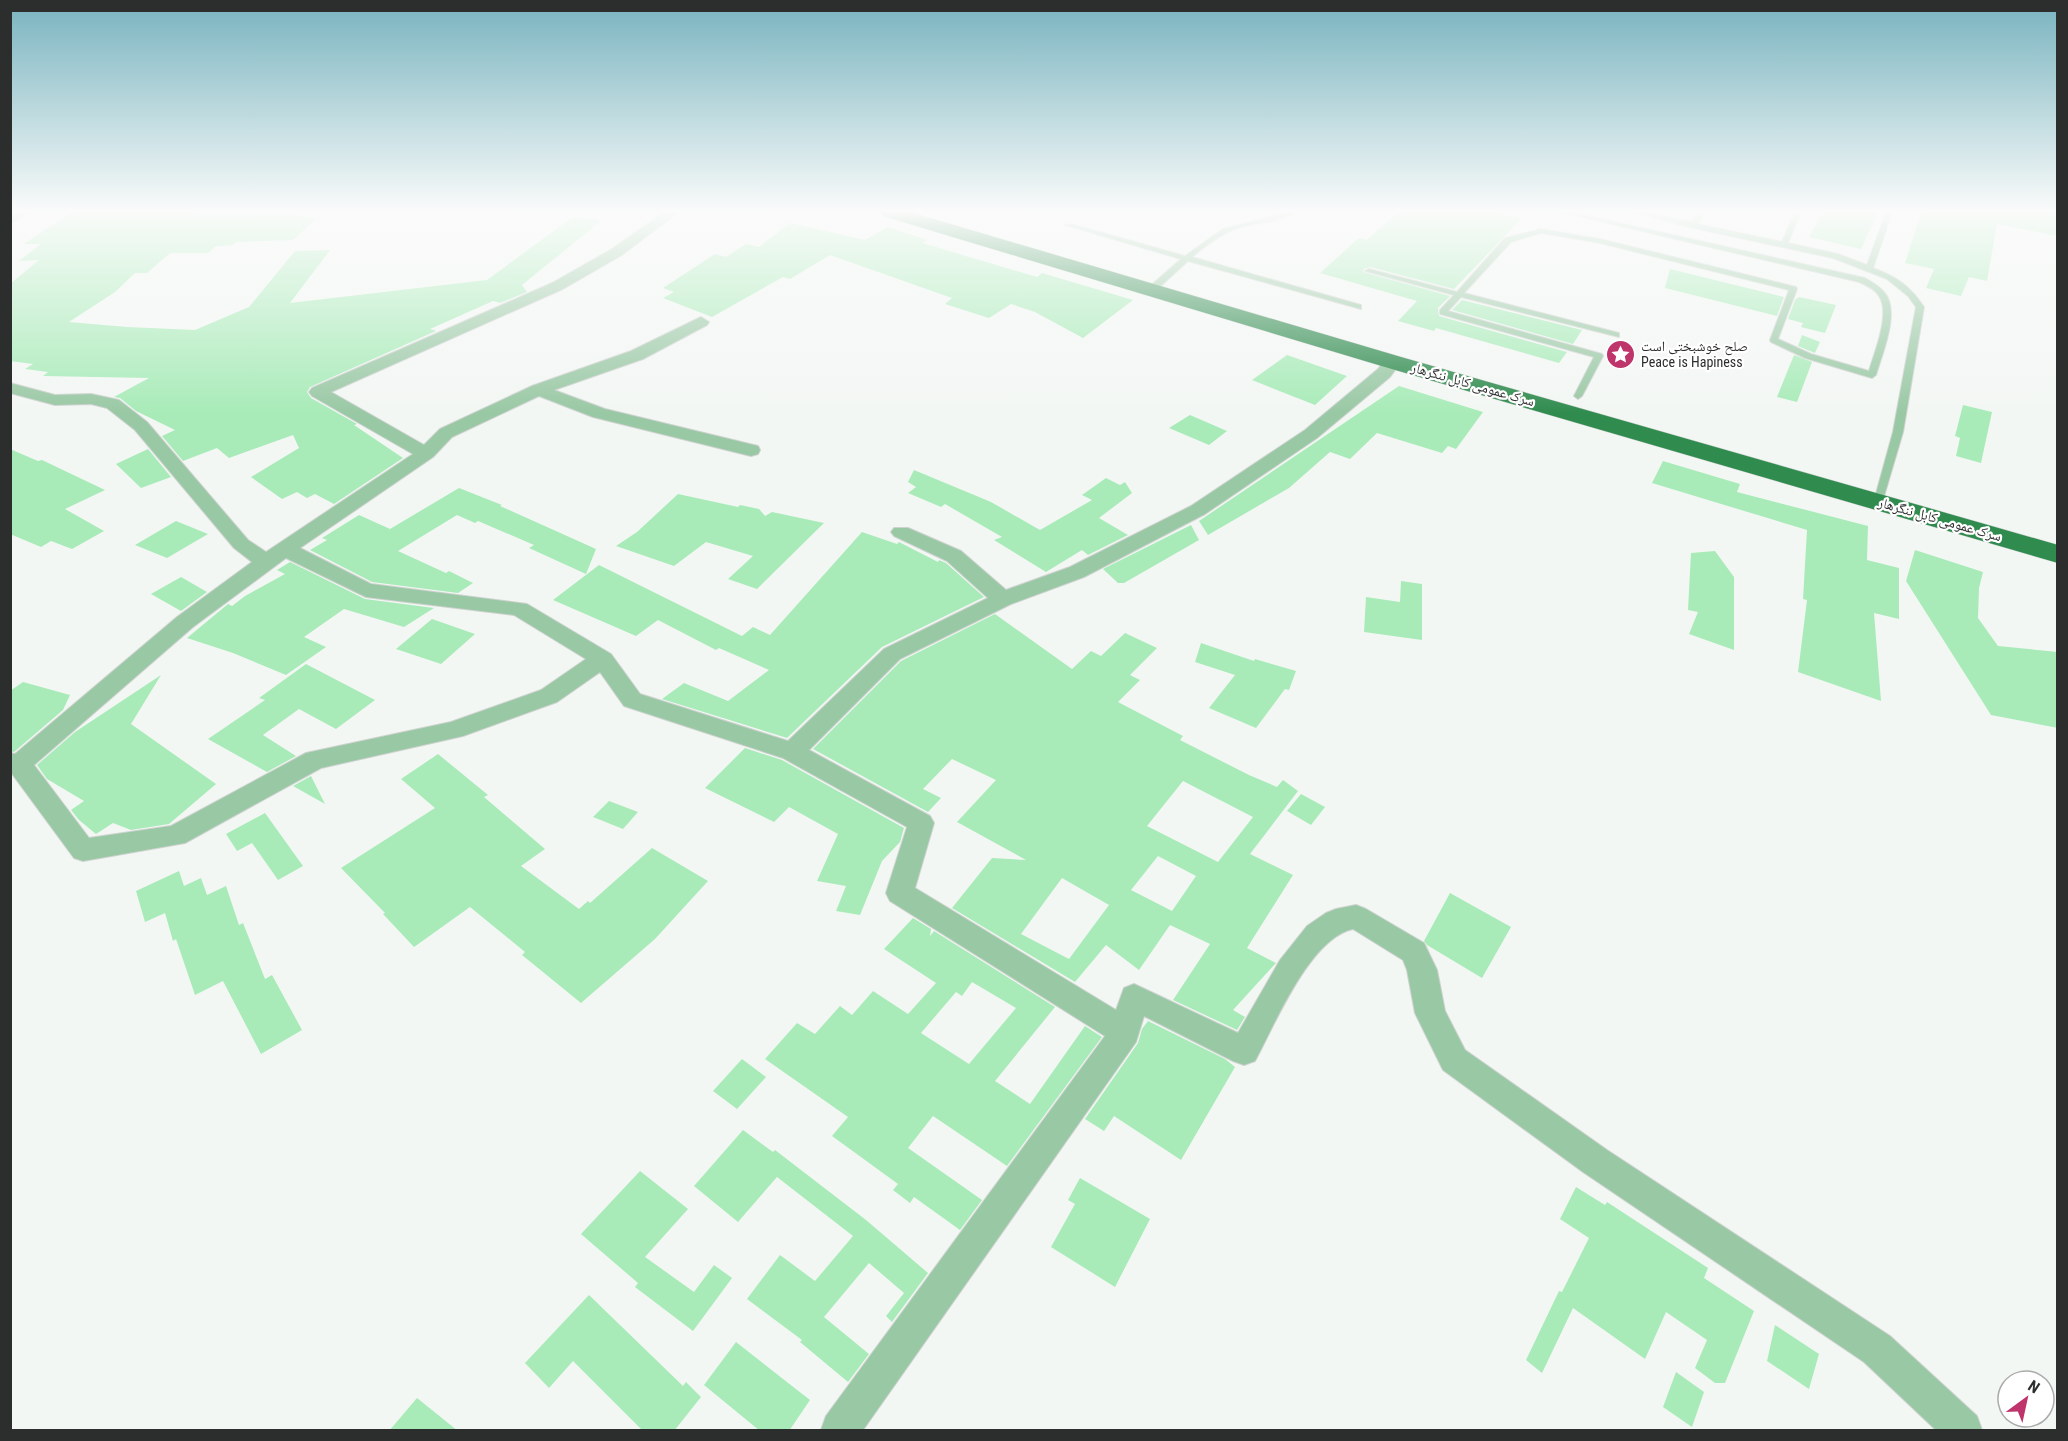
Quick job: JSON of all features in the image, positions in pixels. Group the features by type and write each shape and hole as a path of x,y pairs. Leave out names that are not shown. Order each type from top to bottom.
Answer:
{"highway":[{"name":"سرک عمومی کابل ننگرهار","path":"1140,279 1578,396 1880,492 2058,554"},
{"name":"سرک عمومی کابل ننگرهار","path":"1143,279 1393,362 1880,492 2058,535"}],"street":[{"path":"426,453 318,392 355,372 433,342 571,279"},
{"path":"603,659 549,696 453,730 315,760 176,836 83,850 15,763 99,698 185,622 265,562 426,453 446,433 538,390 637,355 702,322"},
{"path":"792,752 892,654 1003,599 1077,572 1198,510 1311,434 1384,373 1393,362"},
{"path":"10,388 55,400 91,399 113,404 141,426 241,544 265,562"},
{"path":"538,390 600,412 751,450"},
{"path":"901,532 954,555 1003,599"},
{"path":"285,549 366,590 519,609 603,659 632,700 792,752 921,823 900,893 1125,1032"},
{"path":"846,1421 1125,1032 1134,997 1244,1051 1290,969 1317,934 1336,921 1356,917 1414,952 1422,970 1430,1013 1454,1060 1595,1161 1877,1349 1963,1431"}],"lane":[{"path":"1158,284 1164,279"},
{"path":"1259,279 1358,307"},
{"path":"1402,279 1616,335"},
{"path":"1472,279 1443,312 1599,356 1578,396"},
{"path":"1754,279 1793,289 1774,340 1808,357 1872,375 1888,315 1884,297 1874,287 1859,279"},
{"path":"1880,492 1898,432 1920,307 1911,294 1893,279"}],"building":[{"path":"16,279 128,279 115,292 69,322 195,330 249,307 272,279 308,279 290,303 488,279 529,279 522,285 527,292 500,303 493,301 430,329 436,331 310,387 307,392 311,398 357,424 354,425 403,458 334,504 315,494 307,498 297,492 282,499 251,477 299,448 293,435 229,458 217,448 183,461 162,436 175,430 136,411 120,398 114,397 149,378 43,376 48,372 25,369 33,364 10,361 10,284"},
{"path":"676,279 779,279 712,317 663,298 674,292 663,288"},
{"path":"899,279 1063,279 1133,300 1083,338 1035,312 1011,304 989,318 945,304 952,298"},
{"path":"1342,279 1389,279 1450,296 1438,308 1439,316 1567,352 1559,363 1436,328 1434,331 1398,321 1417,301"},
{"path":"1417,279 1463,279 1454,289"},
{"path":"1667,279 1712,279 1784,297 1777,316 1665,288"},
{"path":"1930,279 1968,279 1961,296 1926,288"},
{"path":"1799,297 1836,305 1825,333 1801,327 1803,323 1788,319 1795,300"},
{"path":"1462,300 1582,330 1573,344 1452,310"},
{"path":"1802,335 1820,342 1815,353 1798,346"},
{"path":"1287,355 1347,376 1315,405 1252,380"},
{"path":"1794,355 1812,362 1797,402 1777,397"},
{"path":"1399,386 1483,412 1456,449 1448,446 1442,453 1377,433 1350,459 1330,452 1289,488 1208,535 1199,521"},
{"path":"1963,405 1992,412 1981,463 1956,456 1960,438 1955,436"},
{"path":"1190,415 1227,431 1209,445 1169,428"},
{"path":"10,449 38,461 42,460 105,490 65,509 104,531 72,549 51,541 41,547 10,534"},
{"path":"148,449 171,477 141,488 116,464"},
{"path":"1663,461 1740,484 1737,492 1868,526 1867,560 1899,568 1899,619 1874,613 1881,701 1798,672 1807,600 1803,599 1807,530 1652,483"},
{"path":"914,470 991,502 1040,530 1092,500 1082,495 1106,478 1120,485 1125,482 1132,493 1099,518 1128,535 1088,555 1082,550 1046,572 994,540 1002,537 945,504 941,507 908,493 916,487 908,482"},
{"path":"459,488 502,505 500,506 596,549 586,574 529,548 534,545 478,521 475,523 457,515 398,551 473,583 458,593 372,582 310,550 327,540 322,538 359,515 390,529"},
{"path":"678,494 738,507 740,505 759,509 765,516 772,512 824,523 757,589 728,579 753,556 706,542 674,566 616,546 637,532"},
{"path":"176,521 208,534 167,558 135,545"},
{"path":"1191,525 1199,540 1124,583 1118,583 1103,569"},
{"path":"862,532 897,544 899,542 938,562 939,560 946,563 984,597 882,647 787,738 662,699 684,683 728,701 769,670 719,648 716,650 658,620 636,636 553,600 599,565 742,636 753,627 770,635"},
{"path":"1915,550 1983,572 1979,588 1978,618 1998,646 2058,652 2058,728 1991,715 1906,581"},
{"path":"1715,551 1734,577 1734,650 1689,634 1698,612 1688,610 1691,553"},
{"path":"290,562 365,599 434,608 404,627 344,609 304,637 326,647 286,675 233,653 187,638 228,604 232,606 245,596 285,574 277,570"},
{"path":"181,577 207,592 181,611 151,594"},
{"path":"1401,581 1422,584 1422,640 1364,632 1366,597 1400,602"},
{"path":"995,614 1072,669 1091,651 1101,656 1125,633 1157,648 1130,675 1140,680 1118,702 1183,736 1180,740 1249,775 1277,787 1283,780 1298,791 1250,854 1293,875 1247,948 1276,963 1233,1010 1245,1017 1237,1030 1173,1000 1210,944 1170,925 1139,970 1106,945 1075,982 952,908 992,858 1026,860 957,822 996,780 952,759 923,789 941,798 928,812 813,749 901,661","holes":["1183,781 1253,817 1218,862 1147,826","1158,856 1196,876 1172,911 1131,890","1062,878 1109,905 1069,959 1021,934"]},
{"path":"432,619 475,634 441,664 396,649"},
{"path":"1201,643 1254,661 1255,659 1296,671 1289,690 1285,689 1256,728 1209,708 1235,675 1195,662"},
{"path":"306,664 375,700 336,729 299,709 263,735 296,756 267,772 208,739 265,700 259,698"},
{"path":"161,675 131,724 216,784 169,824 131,830 113,823 96,834 71,810 84,801 47,779 37,765 75,732"},
{"path":"23,682 70,695 63,710 14,752 10,751 10,691"},
{"path":"745,748 782,760 904,828 900,842 882,861 860,915 836,911 846,886 817,881 838,834 789,807 774,822 705,788"},
{"path":"438,754 488,795 484,797 545,849 521,866 579,909 588,901 590,903 652,848 708,881 655,939 581,1003 522,955 525,952 470,907 414,947 341,868 435,808 401,779"},
{"path":"311,776 325,804 293,786"},
{"path":"1301,794 1325,807 1311,825 1287,811"},
{"path":"609,801 638,812 623,829 593,817"},
{"path":"265,813 303,866 278,880 252,843 237,851 226,834"},
{"path":"179,871 184,886 201,878 207,895 226,886 239,925 243,923 265,979 272,975 302,1030 261,1054 223,981 195,995 176,939 173,941 165,913 145,922 136,891"},
{"path":"1450,893 1511,927 1482,978 1424,941"},
{"path":"913,918 931,929 930,936 934,931 1055,1007 995,1081 1030,1104 1085,1026 1102,1037 1007,1166 933,1116 908,1148 982,1200 960,1230 914,1197 910,1203 893,1190 898,1184 832,1136 848,1117 765,1059 797,1023 815,1034 840,1006 852,1015 873,991 908,1014 936,983 884,949","holes":["972,982 1016,1008 969,1064 921,1033 956,992 962,996"]},
{"path":"1148,1021 1225,1059 1235,1067 1181,1160 1114,1116 1104,1131 1085,1119 1138,1043 1142,1029"},
{"path":"742,1059 766,1077 737,1109 713,1091"},
{"path":"743,1130 773,1152 775,1150 866,1220 928,1273 892,1322 886,1316 904,1293 869,1263 824,1317 869,1354 848,1382 800,1342 802,1340 747,1299 780,1255 815,1281 853,1236 777,1177 738,1222 694,1186"},
{"path":"640,1171 688,1209 645,1257 694,1292 714,1265 732,1278 693,1331 635,1287 638,1283 581,1234"},
{"path":"1080,1178 1150,1219 1115,1287 1051,1247 1075,1204 1068,1200"},
{"path":"1576,1187 1605,1205 1607,1202 1708,1268 1704,1278 1754,1311 1725,1383 1715,1383 1695,1368 1707,1340 1666,1312 1645,1359 1573,1308 1542,1373 1526,1360 1559,1291 1562,1292 1589,1238 1560,1219"},
{"path":"589,1295 683,1386 686,1382 701,1397 674,1431 643,1431 573,1361 549,1388 525,1363"},
{"path":"1775,1325 1819,1354 1809,1389 1767,1361"},
{"path":"736,1342 810,1400 789,1431 760,1431 704,1385"},
{"path":"1676,1372 1704,1392 1692,1427 1663,1407"},
{"path":"417,1398 458,1431 389,1431"}],"place":[{"name":"صلح خوشبختی است Peace is Hapiness","path":"1620,354"}]}
